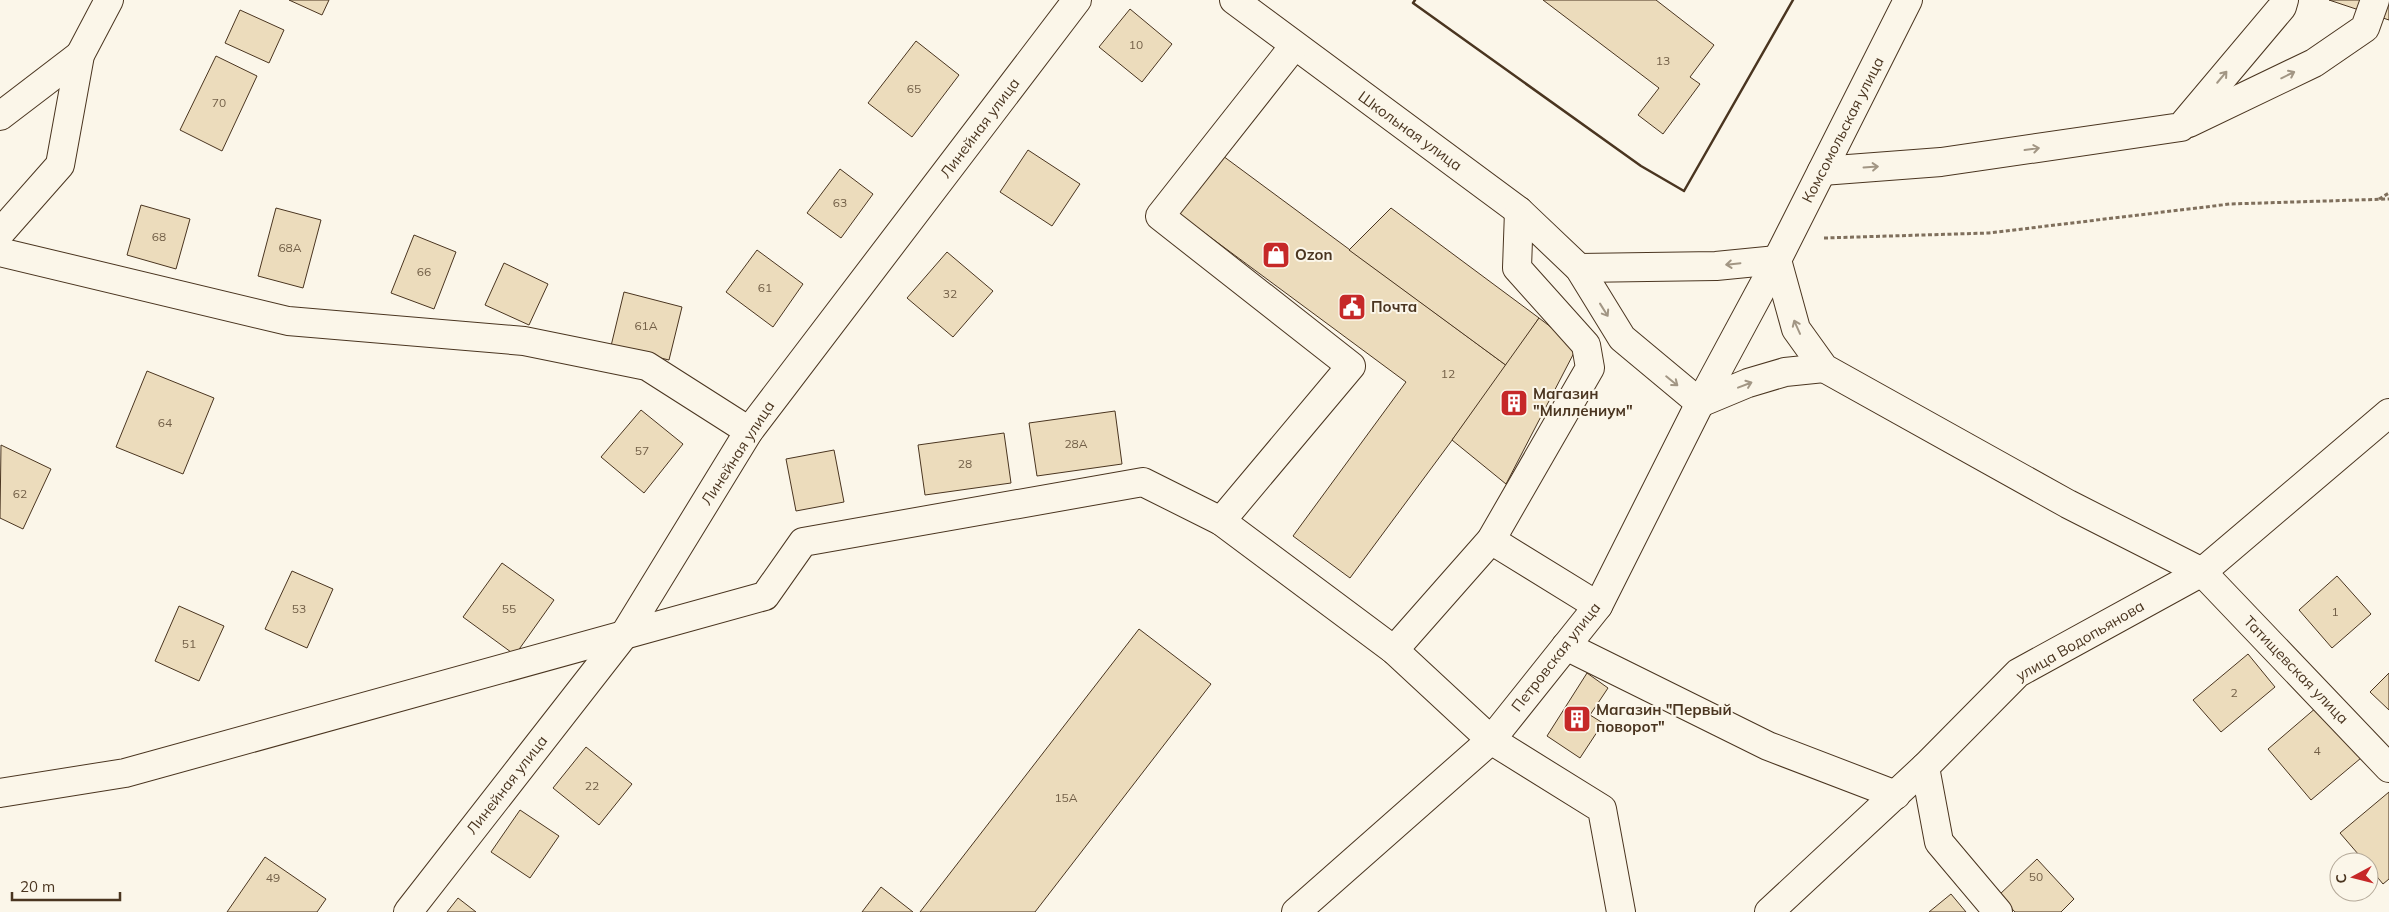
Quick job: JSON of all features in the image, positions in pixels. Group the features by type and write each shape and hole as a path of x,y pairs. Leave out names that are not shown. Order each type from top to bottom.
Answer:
{"street":[{"path":"0,233 60,165 80,55 108,0"},
{"name":"Линейная улица","path":"408,912 624,635 749,431 1077,0"},
{"name":"Школьная улица","path":"1234,0 1519,211 1579,268 1622,338 1700,403"},
{"name":"Комсомольская улица","path":"1783,249 1908,0"},
{"path":"2180,127 2282,7 2284,0"},
{"path":"1822,171 1941,162 2180,127 2314,63 2365,28 2375,0"},
{"path":"1221,521 1351,366 1160,216 1294,46"},
{"path":"0,116 80,55"},
{"path":"1519,211 1517,268 1586,345 1590,368"},
{"path":"1579,268 1716,266 1783,249 1796,329 1824,368 1784,372 1748,383 1700,403"},
{"name":"Петровская улица","path":"1296,912 1491,740 1598,606 1700,403 1783,249"},
{"path":"0,252 288,321 524,341 647,366 749,431"},
{"path":"1394,650 1491,540 1590,368 1613,356 1622,338"},
{"name":"Татищевская улица","path":"1824,368 2068,504 2202,572 2389,768"},
{"name":"улица Водопьянова","path":"1926,767 2018,673 2202,572 2389,413"},
{"path":"0,792 125,773 765,596 803,542 1143,482 1221,521 1394,650 1491,740 1602,809 1621,912"},
{"path":"1491,540 1598,606"},
{"path":"1566,646 1768,746 1896,794"},
{"path":"1769,912 1926,767"},
{"path":"1926,767 1939,842 1998,912"}],"path":[{"path":"2378,199 2389,193"},
{"path":"1783,249 1990,233 2230,204 2389,199"}],"building":[{"path":"289,0 329,0 322,15"},
{"path":"1543,0 1656,0 1714,45 1690,77 1700,84 1663,134 1638,115 1659,88"},
{"path":"2329,0 2389,0 2389,20"},
{"path":"1130,9 1172,44 1142,82 1099,47"},
{"path":"240,10 284,30 269,63 225,43"},
{"path":"916,41 959,75 912,137 868,103"},
{"path":"216,56 257,76 222,151 180,130"},
{"path":"1028,150 1080,184 1052,226 1000,192"},
{"path":"1223,156 1507,366 1350,578 1293,536 1406,382 1179,214"},
{"path":"840,169 873,194 841,238 807,213"},
{"path":"141,205 190,219 176,269 127,255"},
{"path":"276,208 321,220 303,288 258,276"},
{"path":"1391,208 1539,318 1507,366 1349,250"},
{"path":"414,235 456,252 434,309 391,293"},
{"path":"757,250 803,284 773,327 726,292"},
{"path":"947,252 993,291 953,337 907,298"},
{"path":"504,263 548,284 529,325 485,305"},
{"path":"624,292 682,307 669,360 611,346"},
{"name":"Магазин \"Миллениум\"","path":"1539,318 1577,347 1506,484 1452,440"},
{"path":"147,371 214,398 183,474 116,447"},
{"path":"641,410 683,444 644,493 601,457"},
{"path":"1115,411 1122,464 1037,476 1029,423"},
{"path":"1004,433 1011,483 925,495 918,445"},
{"path":"1,445 51,469 23,529 0,518"},
{"path":"834,450 844,502 796,511 786,459"},
{"path":"502,563 554,600 515,655 463,617"},
{"path":"292,571 333,589 307,648 265,629"},
{"path":"2337,576 2371,614 2332,648 2299,610"},
{"path":"179,606 224,626 199,681 155,661"},
{"path":"1139,629 1211,684 1035,912 920,912"},
{"path":"2248,654 2275,687 2221,732 2193,700"},
{"name":"Магазин \"Первый поворот\"","path":"1587,673 1608,688 1590,715 1603,723 1580,758 1547,736"},
{"path":"2389,673 2389,710 2370,692"},
{"path":"2324,701 2367,753 2311,800 2268,749"},
{"path":"586,747 632,784 599,825 553,788"},
{"path":"2389,792 2389,879 2383,884 2379,879 2379,852 2356,852 2340,833"},
{"path":"520,810 559,836 530,878 491,852"},
{"path":"265,857 326,899 317,912 227,912"},
{"path":"2037,859 2074,899 2061,912 2015,912 1999,895"},
{"path":"881,887 913,912 862,912"},
{"path":"1951,894 1966,912 1929,912"},
{"path":"458,898 476,912 447,912"}],"wall":[{"path":"1415,0 1413,3 1641,166 1684,191 1793,0"}],"place":[{"name":"Ozon","path":"1276,255"},
{"name":"Почта","path":"1352,307"},
{"name":"Магазин \"Миллениум\"","path":"1514,403"},
{"name":"Магазин \"Первый поворот\"","path":"1577,719"}]}
